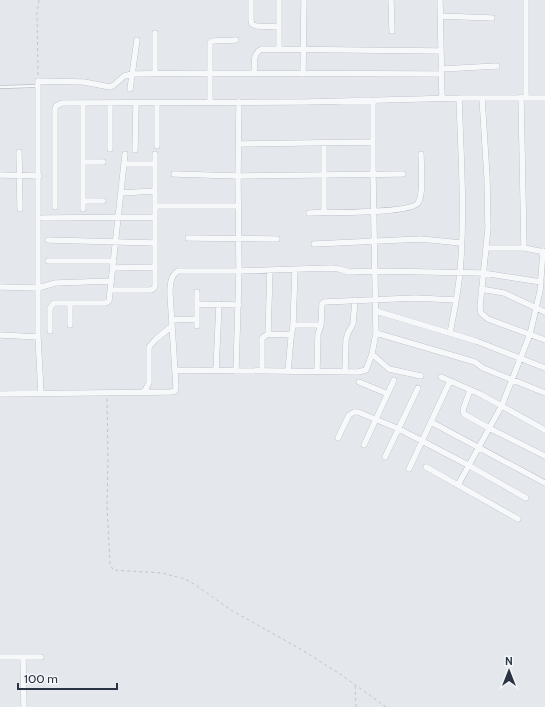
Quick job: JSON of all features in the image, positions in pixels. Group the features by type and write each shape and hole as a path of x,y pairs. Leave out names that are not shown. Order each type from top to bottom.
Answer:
{"street":[{"path":"251,0 252,24 256,26 280,27"},
{"path":"279,50 280,0"},
{"path":"303,74 304,0"},
{"path":"391,0 392,31"},
{"path":"440,0 442,98"},
{"path":"524,248 524,97 526,0"},
{"path":"440,16 492,18"},
{"path":"155,33 155,73"},
{"path":"130,89 137,40"},
{"path":"210,102 210,42 236,40"},
{"path":"254,73 256,52 262,49 441,51"},
{"path":"41,393 38,337 38,84 84,82 110,86 114,85 124,76 132,74 155,73 303,74 441,71 497,66"},
{"path":"55,207 55,110 56,106 62,103 157,104 442,98 545,98"},
{"path":"450,333 460,272 462,205 459,98"},
{"path":"482,98 487,177 488,228 480,307 482,315 488,319 545,340"},
{"path":"175,370 358,372 366,370 372,354 376,333 373,100"},
{"path":"236,371 239,305 239,102"},
{"path":"83,104 83,208"},
{"path":"110,104 110,149"},
{"path":"134,150 136,104"},
{"path":"157,104 157,146"},
{"path":"239,144 373,142"},
{"path":"324,143 324,212"},
{"path":"19,152 20,208"},
{"path":"50,331 50,306 54,303 106,303 109,301 125,154"},
{"path":"111,290 153,290 155,286 155,154"},
{"path":"309,213 374,211 409,208 418,203 421,194 421,154"},
{"path":"84,162 103,162"},
{"path":"124,164 155,164"},
{"path":"174,174 324,176 403,174"},
{"path":"0,176 39,176"},
{"path":"121,193 155,191"},
{"path":"83,201 103,201"},
{"path":"155,206 239,206"},
{"path":"43,218 155,217"},
{"path":"188,238 277,240"},
{"path":"314,244 421,239 461,243"},
{"path":"48,240 155,243"},
{"path":"458,485 502,405 530,334 543,291 541,282 544,252 524,248 486,248"},
{"path":"48,261 114,261"},
{"path":"113,268 155,267"},
{"path":"0,394 175,391 170,286 174,273 182,270 239,271 331,268 349,272 460,272 483,273 541,282"},
{"path":"268,334 270,270"},
{"path":"288,371 293,325 295,270"},
{"path":"0,287 38,288 55,283 112,281"},
{"path":"482,289 504,293 545,312"},
{"path":"197,292 197,326"},
{"path":"317,371 318,334 321,325 323,303 355,300 415,298 456,300"},
{"path":"345,372 346,340 353,324 355,300"},
{"path":"70,303 70,325"},
{"path":"197,304 239,305"},
{"path":"216,370 219,304"},
{"path":"376,311 450,333 545,368"},
{"path":"144,392 149,383 149,347 172,323 197,319"},
{"path":"293,325 321,325"},
{"path":"376,333 475,362 483,368 545,393"},
{"path":"262,371 262,340 264,336 268,334 291,335"},
{"path":"0,335 38,337"},
{"path":"372,354 389,369 421,376"},
{"path":"441,377 502,405 544,428"},
{"path":"364,445 377,420 394,380"},
{"path":"409,469 450,381"},
{"path":"359,382 388,394"},
{"path":"385,457 418,388"},
{"path":"470,390 463,412 464,414 545,456"},
{"path":"338,438 351,413 358,412 399,429 468,465 526,498"},
{"path":"431,422 545,483"},
{"path":"426,467 518,518"},
{"path":"0,657 41,656"},
{"path":"23,657 24,707"}],"lane":[{"path":"0,87 38,84"}],"path":[{"path":"38,84 37,13 39,0"},
{"path":"102,392 107,398 108,402 107,507 110,563 113,570 162,573 190,582 210,594 231,610 309,654 355,684 386,707"},
{"path":"355,684 356,707"}]}
